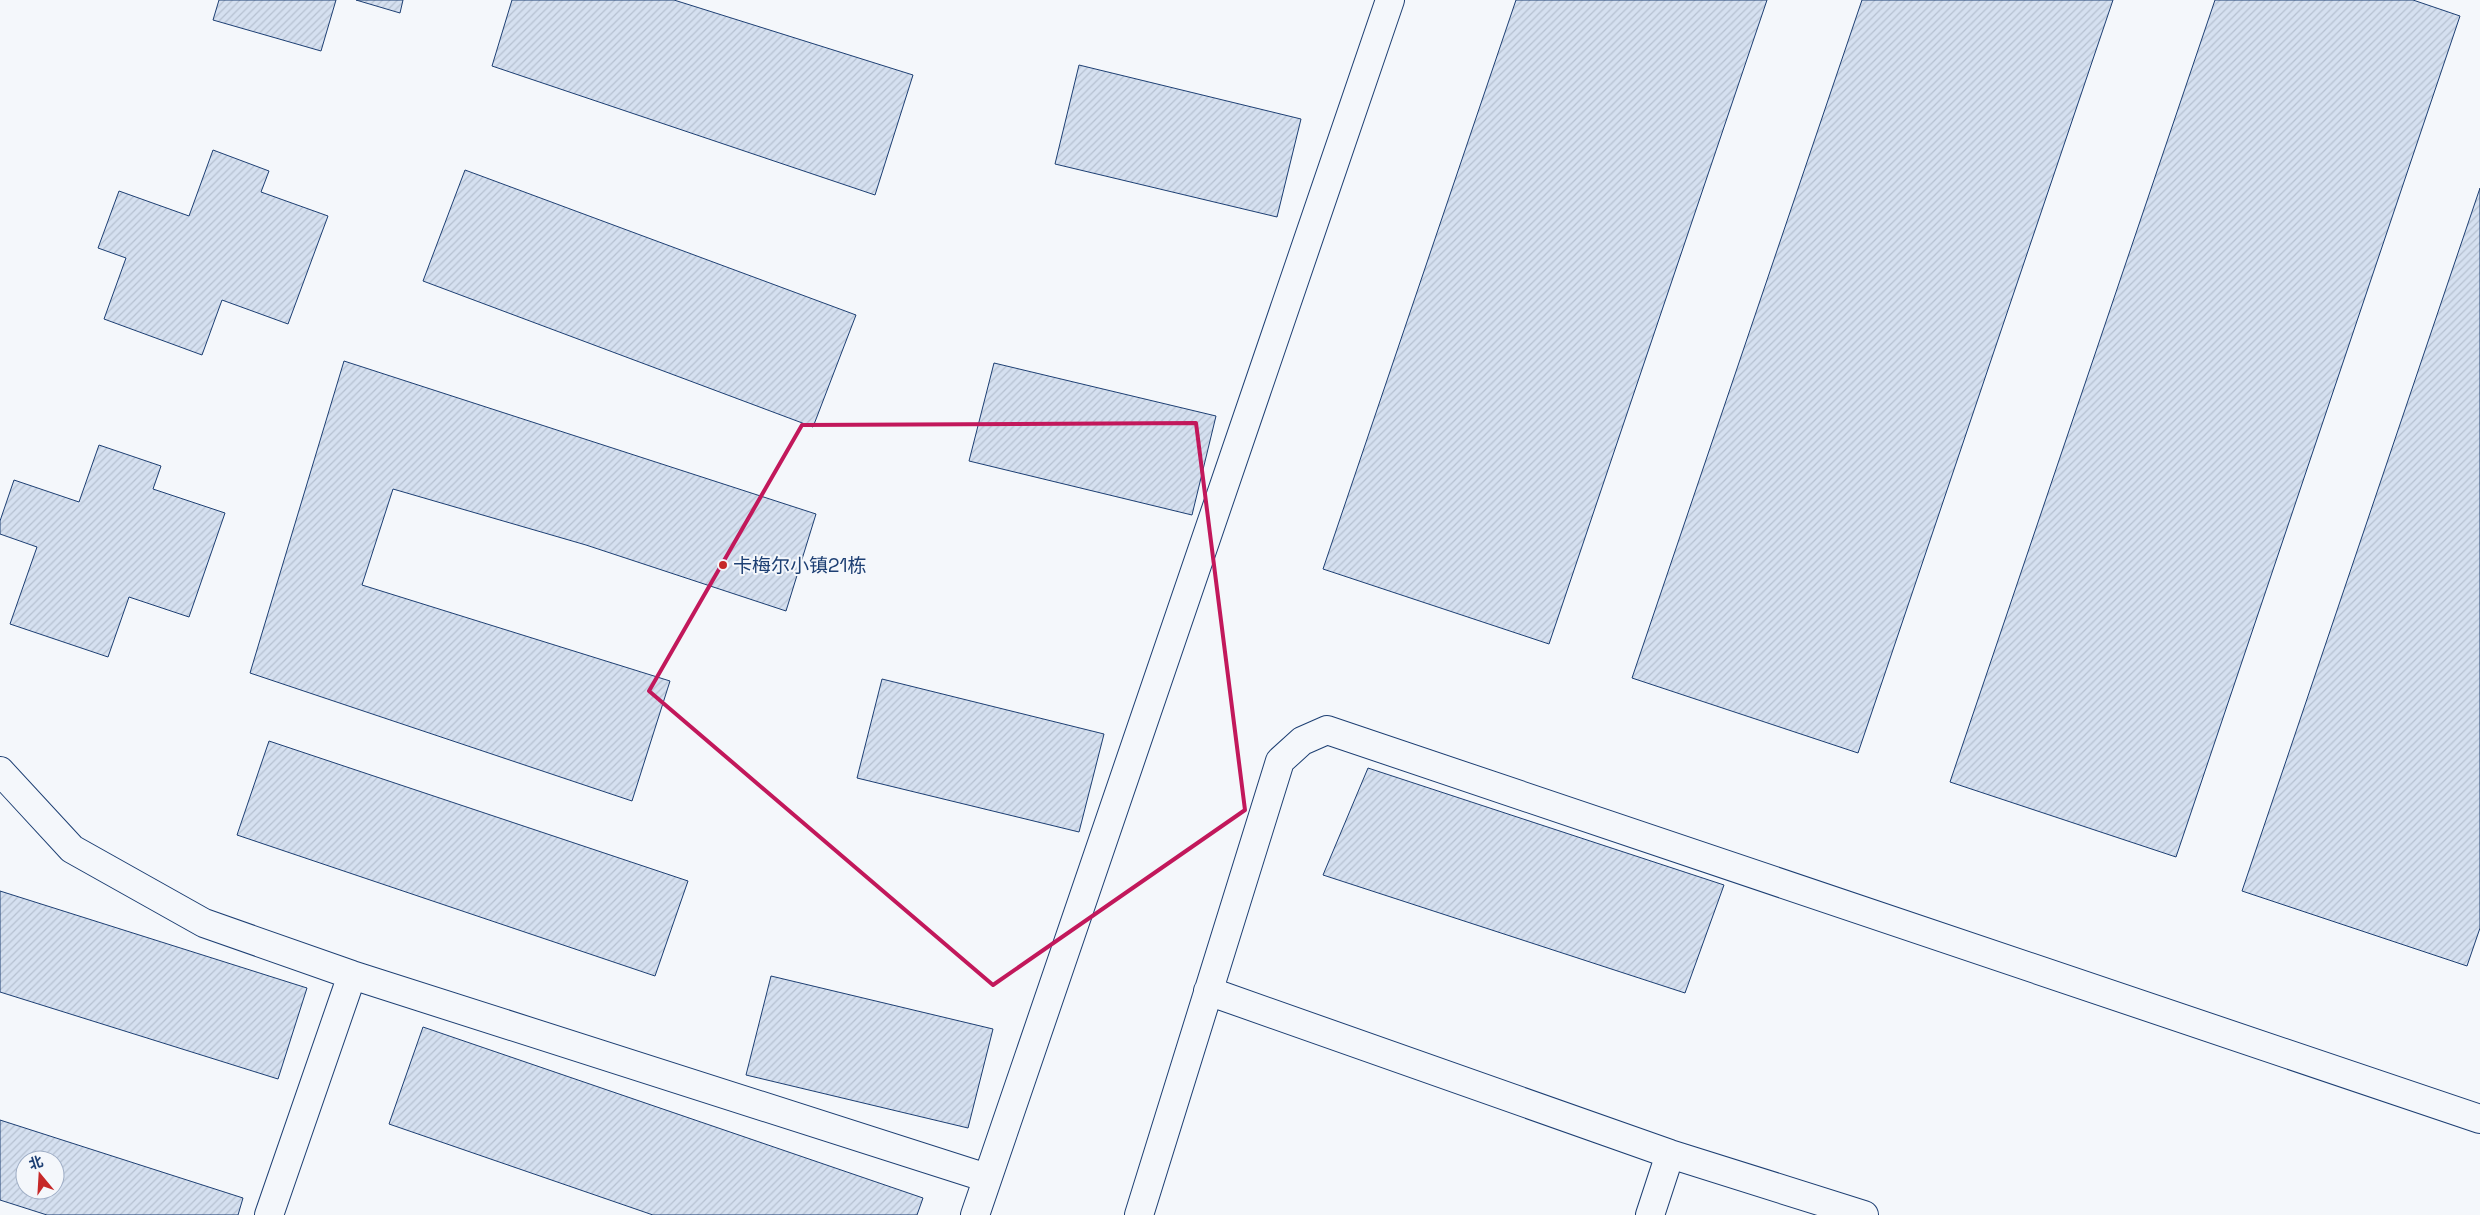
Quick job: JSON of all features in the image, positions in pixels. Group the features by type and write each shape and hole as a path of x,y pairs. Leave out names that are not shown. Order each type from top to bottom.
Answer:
{"street":[{"path":"975,1215 1390,0"},
{"path":"1139,1215 1280,761 1302,741 1327,730 2480,1119"},
{"path":"0,771 72,849 204,923 352,975 987,1178"},
{"path":"269,1215 352,975"},
{"path":"1208,991 1670,1154 1864,1215"},
{"path":"1650,1215 1670,1154"}],"highlighted area":[{"path":"1196,423 1245,810 993,985 649,691 802,425"}],"building":[{"path":"219,0 336,0 321,51 213,20"},
{"path":"356,0 403,0 400,13"},
{"path":"512,0 674,0 913,75 875,195 492,66"},
{"path":"1516,0 1767,0 1549,644 1323,569"},
{"path":"1862,0 2113,0 1858,753 1632,678"},
{"path":"2215,0 2413,0 2460,16 2176,857 1950,782"},
{"path":"1079,65 1301,119 1277,217 1055,164"},
{"path":"213,150 269,171 261,192 328,216 288,324 222,300 202,355 104,319 126,258 98,248 119,191 189,216"},
{"path":"465,170 856,315 813,427 423,281"},
{"path":"2480,188 2480,928 2467,966 2242,891"},
{"name":"卡梅尔小镇21栋","path":"344,361 816,514 786,611 586,545 393,489 362,585 670,681 632,801 250,673"},
{"path":"994,363 1216,416 1192,515 969,461"},
{"path":"99,445 161,466 153,489 225,513 189,617 129,597 108,657 10,624 37,547 0,534 0,521 14,480 79,502"},
{"path":"882,679 1104,734 1079,832 857,778"},
{"path":"269,741 688,881 655,976 237,835"},
{"path":"1368,768 1724,885 1685,993 1323,875"},
{"path":"0,891 307,988 278,1079 0,992"},
{"path":"771,976 993,1029 968,1128 746,1075"},
{"path":"423,1027 923,1198 917,1215 653,1215 389,1124"},
{"path":"0,1120 243,1198 238,1215 47,1215 0,1200"}],"place":[{"name":"卡梅尔小镇21栋","path":"723,565"}]}
